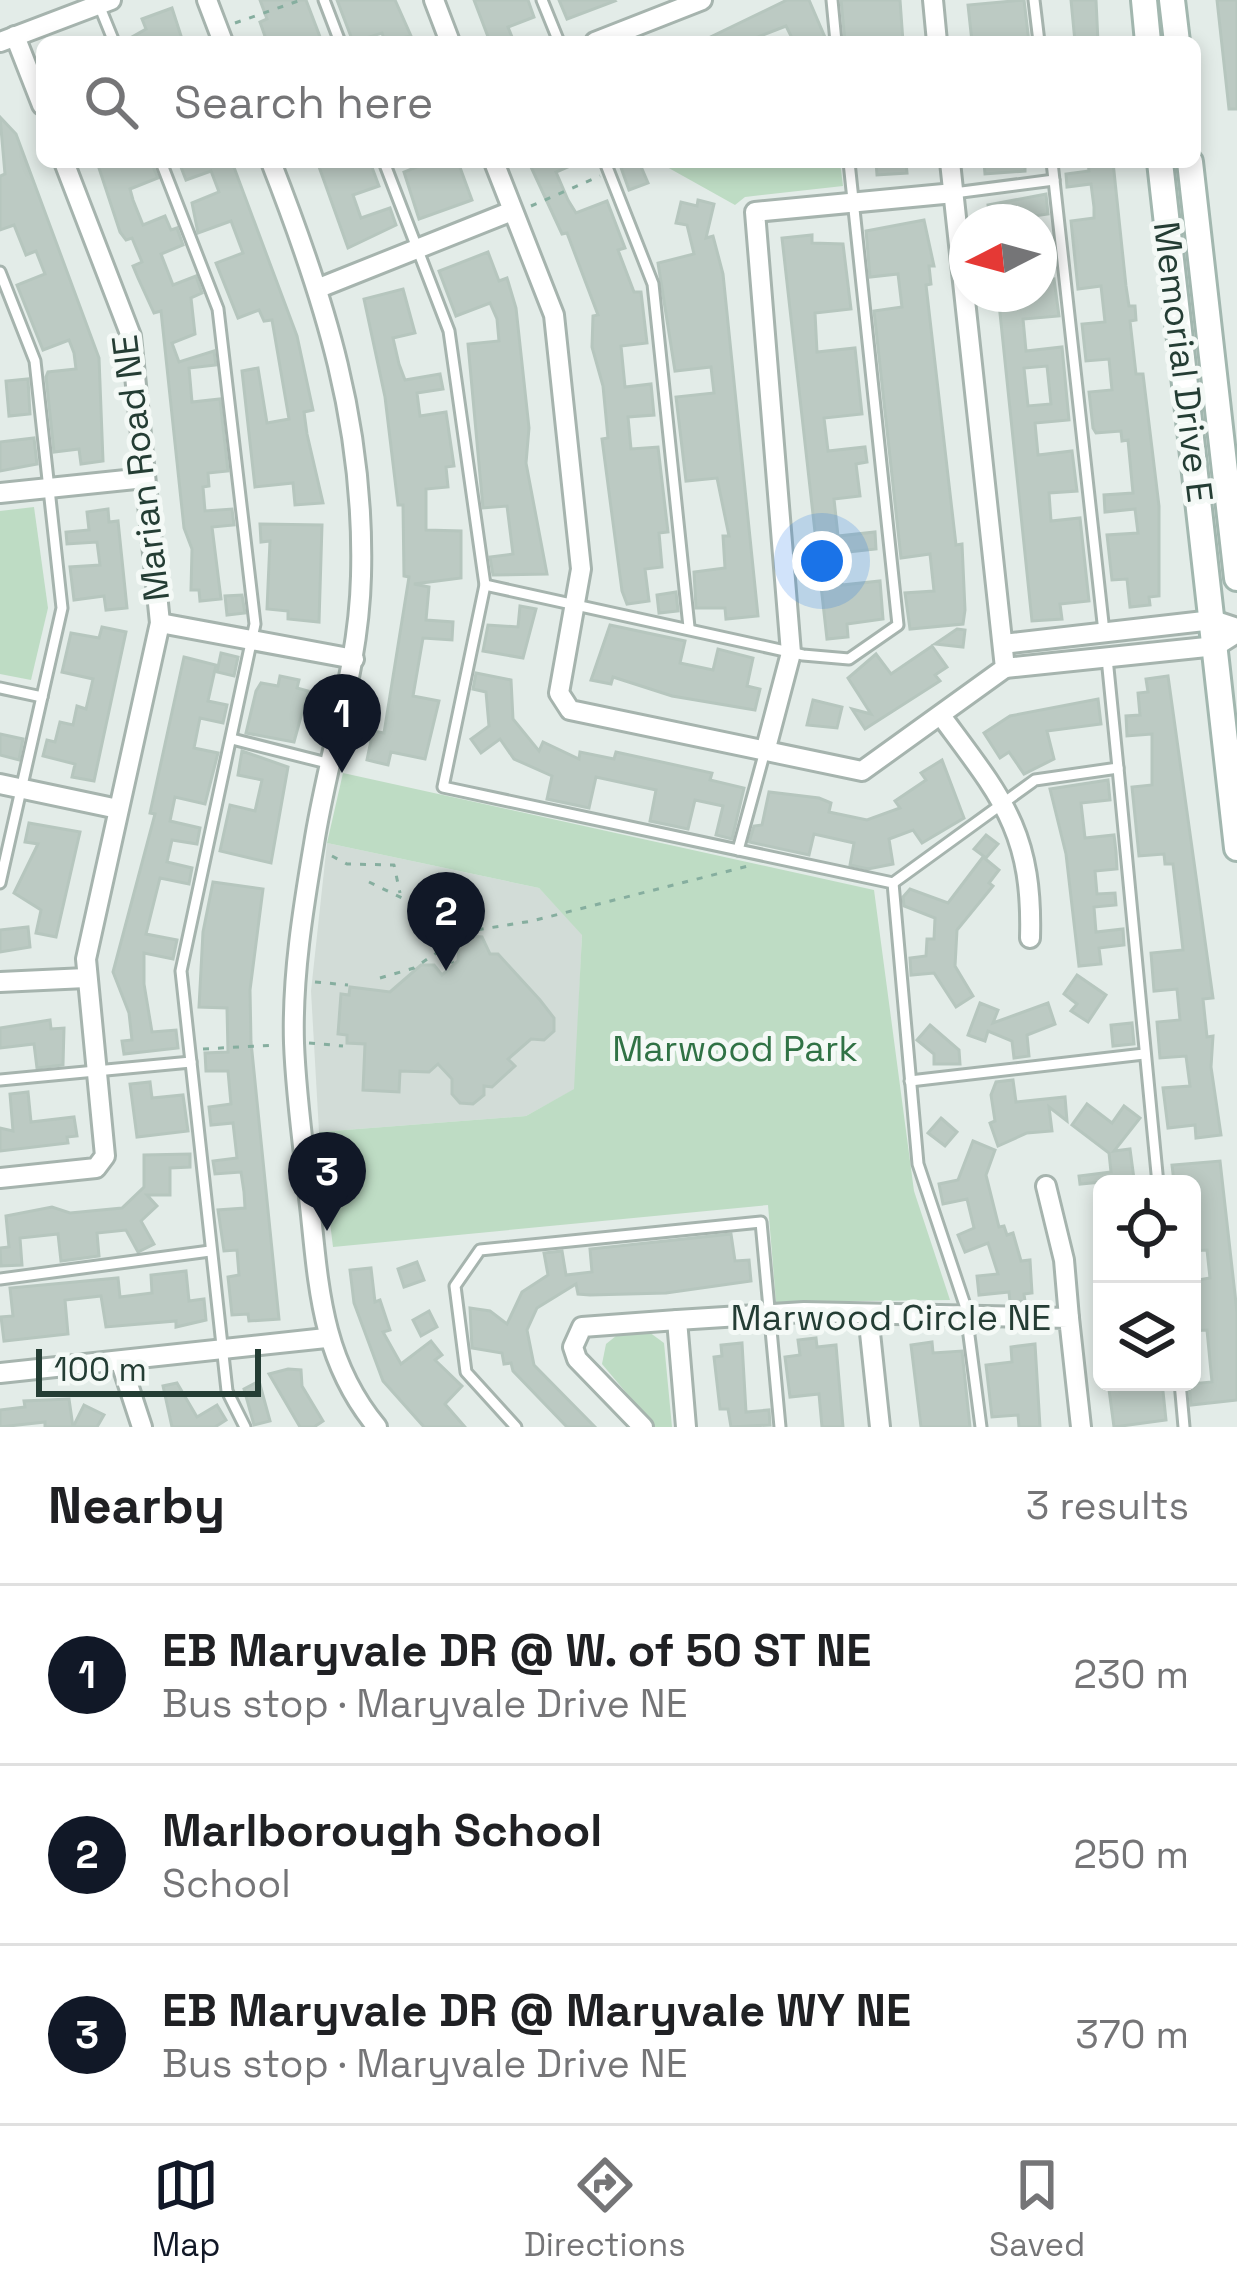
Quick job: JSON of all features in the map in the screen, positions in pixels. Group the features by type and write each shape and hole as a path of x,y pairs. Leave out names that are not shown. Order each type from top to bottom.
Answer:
{"main road":[{"path":"1144,0 1147,36"},
{"path":"1172,0 1176,36"},
{"name":"Memorial Drive E","path":"1161,168 1226,632 1237,848"},
{"name":"Memorial Drive E","path":"1191,168 1237,578"}],"street":[{"path":"207,0 220,36"},
{"path":"434,0 448,36"},
{"path":"610,36 701,0"},
{"path":"933,0 937,36"},
{"path":"36,93 8,39 105,2"},
{"name":"Marian Road NE","path":"0,1178 96,1168 105,1156 86,978 160,623 131,336 66,168"},
{"path":"273,168 335,338 357,460 361,577 354,658 313,851 295,983 294,1044 326,1338 356,1401 377,1427"},
{"path":"496,168 554,314 581,569 559,692 570,710 862,770 1005,668 1107,658 1226,632"},
{"path":"951,168 1005,668"},
{"path":"766,748 791,653 755,212 954,193"},
{"path":"319,288 512,212"},
{"path":"0,494 145,478"},
{"path":"160,623 354,658"},
{"path":"1004,644 1104,632 1226,632"},
{"path":"942,717 1004,801 1022,837 1031,893 1030,938"},
{"path":"0,784 118,809"},
{"path":"0,982 86,978"},
{"path":"1046,1186 1064,1260 1069,1318"},
{"name":"Marwood Circle NE","path":"643,1427 577,1359 576,1336 582,1327 768,1313 1069,1318 1081,1427"},
{"path":"868,1314 880,1427"},
{"name":"Marwood Circle NE","path":"677,1320 686,1427"},
{"path":"0,1373 326,1338"},
{"path":"121,1363 142,1427"}],"lane":[{"path":"324,0 338,36"},
{"path":"542,0 557,36"},
{"path":"832,0 835,36"},
{"path":"1034,0 1038,36"},
{"path":"105,2 113,36"},
{"path":"163,168 218,309 254,640 181,971 227,1391 245,1427"},
{"path":"386,168 449,331 485,585 443,787 893,883 1035,780 1118,768"},
{"path":"607,168 653,284 689,627"},
{"path":"485,585 791,653 849,659 898,625 850,168"},
{"path":"1053,168 1104,632"},
{"path":"954,193 1054,180"},
{"path":"0,272 35,361 62,608 0,883"},
{"path":"1107,658 1157,1175"},
{"path":"0,688 42,697"},
{"path":"232,739 331,764"},
{"path":"738,850 766,748"},
{"path":"893,883 918,1163 967,1319 981,1427"},
{"path":"910,1081 1144,1054"},
{"path":"0,1080 96,1072 190,1056"},
{"path":"516,1427 466,1372 455,1286 480,1250 760,1222 781,1427"},
{"path":"0,1279 210,1251"},
{"path":"1181,1391 1184,1427"}],"path":[{"path":"220,36 301,0"},
{"path":"512,212 605,168"},
{"path":"380,978 414,968 470,931 753,866 738,850"},
{"path":"313,851 347,864 394,865 400,894"},
{"path":"369,882 470,931"},
{"path":"442,949 453,963"},
{"path":"295,983 348,985"},
{"path":"307,1043 343,1046"},
{"path":"190,1056 276,1046"}],"shaded area":[{"path":"327,843 539,888 582,934 575,1089 526,1116 319,1132 311,991"}],"green space":[{"path":"669,168 841,168 843,186 745,197 735,205"},
{"path":"34,507 48,608 31,680 0,674 0,511"},
{"name":"Marwood Park","path":"343,773 874,890 914,1191 950,1300 776,1302 768,1205 333,1247 319,1132 526,1116 574,1089 582,935 539,888 327,843"},
{"path":"649,1332 664,1343 672,1427 655,1427 602,1364 606,1344 616,1336"}],"building":[{"path":"260,0 306,0 320,36 265,36 260,22 267,19"},
{"path":"337,0 395,0 411,36 382,33 351,36"},
{"path":"474,0 528,0 534,17 508,27 512,36 488,36"},
{"path":"559,0 614,0 615,1 567,19"},
{"path":"787,0 809,0 824,36 791,36 786,26 760,36 712,36"},
{"path":"841,0 900,0 903,36 844,36"},
{"path":"1024,0 1028,36 971,36 968,5"},
{"path":"1071,0 1096,0 1098,36 1074,36"},
{"path":"1217,0 1237,0 1237,109 1229,109"},
{"path":"172,8 181,36 134,36 146,29 142,19"},
{"path":"0,117 16,134 99,358 103,461 81,464 79,449 54,452 46,377 48,372 76,369 74,353 69,340 43,350 17,285 45,274 36,251 26,255 14,225 0,230 0,176 5,174"},
{"path":"99,168 154,168 158,178 130,189 133,200 143,225 165,216 171,230 177,228 183,245 161,254 173,285 196,276 202,293 191,298 195,334 172,343 179,362 214,351 216,365 189,368 192,402 220,399 228,471 208,473 209,486 203,487 205,511 232,509 234,525 212,527 221,599 200,601 199,590 191,590 192,549 184,528 161,311 154,313 133,266 142,262 132,238 126,240"},
{"path":"181,168 234,168 297,336 313,410 304,412 307,434 323,503 295,505 293,483 255,487 242,371 258,368 267,423 289,419 272,320 264,321 259,310 238,318 216,263 243,253 231,221 198,233 192,203 219,192 211,171 186,180"},
{"path":"319,168 372,168 379,186 353,195 361,218 390,208 396,225 348,248"},
{"path":"460,168 472,200 419,219 404,172"},
{"path":"531,168 565,168 556,172 576,213 607,201 625,248 618,250 634,292 641,292 647,343 621,346 625,387 651,384 654,415 628,417 631,449 658,447 668,532 659,533 662,567 645,569 649,601 627,604 622,591 602,439 608,438 603,386 592,347 593,316 598,315 567,233 562,234"},
{"path":"621,168 642,168 648,183 629,190"},
{"path":"876,168 907,168 907,173 877,175"},
{"path":"984,168 1025,168 1025,171 985,174"},
{"path":"1114,168 1129,306 1135,306 1136,320 1130,321 1136,374 1143,374 1159,506 1159,596 1149,597 1150,605 1130,607 1127,579 1112,580 1107,535 1138,533 1135,509 1105,512 1104,495 1133,493 1128,440 1122,441 1121,431 1096,433 1093,428 1089,392 1112,390 1109,359 1086,361 1082,324 1105,322 1101,286 1078,289 1071,221 1094,218 1094,207 1091,184 1067,187 1066,174"},
{"path":"1046,194 1047,204 993,204"},
{"path":"698,200 714,204 706,238 713,236 723,274 758,616 726,619 725,608 696,608 694,572 725,568 723,536 729,536 717,478 686,481 676,397 714,393 711,367 675,371 658,263 694,254 687,225 676,223 681,202 697,206"},
{"path":"924,220 934,266 929,266 931,284 926,285 956,545 962,544 965,610 963,624 910,629 905,593 934,591 930,554 901,558 874,311 902,307 898,274 870,277 866,231"},
{"path":"812,235 812,243 843,244 851,309 815,313 817,352 855,348 862,414 824,418 828,451 865,447 867,462 856,464 860,496 834,499 838,536 875,532 876,549 839,553 842,585 880,581 883,619 847,624 848,637 827,639 782,238"},
{"path":"488,252 499,281 507,278 516,308 529,428 526,463 547,574 493,575 490,557 513,554 507,506 483,508 468,344 499,341 497,319 490,303 456,316 439,271"},
{"path":"403,289 415,333 393,338 399,364 405,380 440,374 443,389 417,393 420,416 446,412 454,466 446,467 448,487 426,489 426,530 461,531 461,578 414,584 429,587 426,620 453,622 452,640 423,638 413,696 439,701 425,759 391,752 388,765 367,760 373,731 384,733 409,577 404,576 403,505 398,505 385,397 364,299"},
{"path":"1057,301 1059,316 1023,319 1026,351 1062,347 1069,420 1035,423 1038,455 1072,451 1077,491 1049,493 1051,521 1080,518 1089,601 1060,604 1062,619 1032,621 1000,312 1057,312","holes":["1047,366 1051,404 1028,406 1024,368"]},
{"path":"28,379 30,414 9,416 6,381"},
{"path":"34,438 37,464 0,471 0,442"},
{"path":"108,509 109,522 118,521 127,608 106,610 104,596 74,600 70,567 100,565 97,542 67,544 66,532 89,530 87,512"},
{"path":"260,524 322,525 319,622 288,619 288,611 267,609 270,541 261,542"},
{"path":"676,592 678,611 659,613 657,595"},
{"path":"242,595 245,613 227,615 225,596"},
{"path":"520,606 536,609 523,658 483,651 488,625 518,627"},
{"path":"610,625 685,641 680,663 713,670 718,649 753,658 747,686 760,689 755,710 672,696 613,677 611,684 591,680"},
{"path":"102,627 126,632 94,781 72,777 75,764 43,756 47,740 55,742 60,722 73,725 77,706 86,709 93,679 62,672 71,633 99,638"},
{"path":"957,629 965,630 963,647 935,644"},
{"path":"932,646 947,667 935,675 940,681 865,729 852,709 871,714 848,678 876,654 891,674"},
{"path":"221,653 238,657 234,676 217,672"},
{"path":"184,657 216,665 208,701 227,705 223,723 200,718 194,748 218,753 205,804 175,797 170,821 200,828 197,844 172,840 167,862 192,868 189,884 160,878 146,934 177,940 173,959 144,953 144,984 152,1032 176,1030 178,1048 124,1054 122,1041 132,1040 129,1013 113,972 155,814 150,813"},
{"path":"476,673 511,680 513,719 539,751 543,742 579,759 580,752 614,759 616,752 712,773 710,780 744,788 732,839 716,835 723,806 695,800 688,829 650,821 656,790 596,777 589,808 547,799 552,776 514,759 500,739 481,753 471,739 489,726 486,692 473,689"},
{"path":"280,676 299,680 297,688 308,691 294,742 246,733 256,691 261,683 278,686"},
{"path":"1168,676 1213,998 1203,999 1207,1037 1213,1036 1211,1067 1221,1135 1196,1138 1195,1125 1168,1128 1163,1088 1190,1086 1186,1056 1160,1058 1157,1022 1180,1020 1177,989 1154,991 1151,953 1183,950 1173,864 1165,864 1164,854 1139,856 1132,787 1152,785 1152,734 1127,736 1126,716 1140,715 1138,693 1148,692 1146,679"},
{"path":"1098,699 1101,724 1047,731 1054,759 1024,774 1009,752 1000,758 984,733 1010,716"},
{"path":"813,700 842,707 837,728 807,725"},
{"path":"0,734 23,739 19,760 0,755"},
{"path":"242,751 288,767 271,863 220,851 230,805 255,811 262,780 238,775"},
{"path":"942,760 964,818 922,843 913,830 889,839 893,864 868,869 850,865 854,843 814,834 809,855 749,842 754,826 762,825 769,792 819,798 831,803 829,812 867,820 900,808 895,801 926,780 921,773"},
{"path":"1108,780 1110,800 1081,803 1085,838 1114,835 1116,852 1117,869 1095,871 1097,894 1115,893 1116,905 1094,907 1096,932 1123,929 1124,945 1099,948 1101,964 1079,966 1066,854 1050,789"},
{"path":"29,823 80,832 56,937 36,933 41,910 14,893 38,844 25,842"},
{"path":"986,835 998,844 986,858 974,849"},
{"path":"983,857 999,870 989,883 993,886 957,930 955,966 973,996 956,1007 934,973 911,975 910,958 926,956 927,939 934,939 935,918 904,906 903,897 910,889 948,903"},
{"path":"213,882 263,889 250,990 251,1042 279,1319 249,1321 248,1314 232,1315 228,1277 239,1275 237,1250 224,1251 218,1210 245,1208 244,1192 241,1172 215,1174 213,1161 237,1158 233,1123 211,1125 209,1107 231,1104 228,1071 206,1071 205,1053 228,1052 227,1008 199,1007 203,932"},
{"path":"28,927 30,947 0,952 0,930"},
{"path":"469,936 482,937 490,954 498,954 540,1000 554,1018 554,1031 544,1040 531,1039 508,1059 515,1066 492,1087 484,1086 484,1095 473,1104 460,1103 452,1094 452,1079 438,1064 429,1072 400,1071 399,1092 363,1090 365,1044 347,1043 347,1035 338,1034 341,994 349,995 350,987 390,992 421,965 434,965 442,975 458,961 459,945"},
{"path":"1077,975 1106,995 1088,1022 1071,1011 1077,1004 1064,994"},
{"path":"980,1003 998,1010 993,1023 1048,1003 1055,1024 1027,1035 1029,1056 1014,1058 1012,1041 988,1031 985,1041 968,1035"},
{"path":"50,1020 51,1029 64,1028 63,1065 37,1068 34,1044 0,1048 0,1028"},
{"path":"1132,1023 1134,1044 1113,1046 1111,1025"},
{"path":"930,1025 959,1050 960,1064 934,1064 934,1054 917,1040"},
{"path":"1013,1080 1016,1102 1065,1097 1067,1121 1049,1107 1052,1131 1027,1133 998,1146 990,1123 995,1121 991,1095 996,1082"},
{"path":"150,1082 152,1098 183,1095 188,1131 137,1137 130,1084"},
{"path":"28,1092 31,1122 74,1117 77,1136 67,1137 68,1143 0,1151 0,1128 13,1131 10,1094"},
{"path":"1087,1104 1112,1123 1124,1106 1140,1118 1114,1151 1130,1149 1133,1175 1093,1175 1093,1183 1080,1184 1079,1176 1111,1172 1109,1153 1072,1125"},
{"path":"941,1118 957,1132 945,1146 928,1133"},
{"path":"973,1141 995,1150 986,1175 999,1227 1004,1226 1007,1235 1013,1233 1021,1261 1030,1260 1032,1293 1024,1294 1025,1301 1010,1302 1009,1292 979,1295 977,1276 998,1274 988,1243 965,1252 958,1235 974,1228 967,1199 943,1204 939,1184 958,1180"},
{"path":"190,1154 190,1167 170,1168 170,1195 147,1195 157,1206 141,1221 154,1244 138,1252 126,1230 97,1233 99,1256 61,1261 58,1234 20,1238 22,1265 1,1266 0,1248 9,1247 6,1216 52,1207 70,1213 122,1208 144,1187 144,1155"},
{"path":"1220,1161 1237,1312 1237,1400 1191,1405 1190,1391 1201,1391 1201,1383 1212,1382 1207,1330 1201,1330 1201,1280 1210,1278 1207,1250 1201,1250 1201,1175 1173,1175 1172,1165"},
{"path":"731,1234 735,1261 749,1260 751,1281 666,1293 590,1295 578,1294 576,1284 537,1308 527,1330 534,1365 595,1427 567,1427 513,1371 511,1363 504,1364 502,1353 472,1348 470,1308 490,1311 507,1324 522,1292 548,1275 544,1253 562,1251 566,1275 592,1272 590,1249"},
{"path":"417,1262 424,1280 404,1287 398,1269"},
{"path":"371,1268 375,1302 380,1300 390,1330 383,1332 401,1364 431,1341 442,1355 435,1360 462,1386 445,1404 465,1427 424,1427 383,1381 354,1303 350,1270"},
{"path":"186,1271 189,1301 204,1299 206,1320 176,1327 176,1321 106,1327 101,1296 65,1300 68,1334 4,1341 1,1317 13,1316 10,1288 118,1278 120,1297 152,1293 151,1275"},
{"path":"429,1311 437,1327 421,1336 413,1320"},
{"path":"816,1338 817,1347 836,1345 843,1427 822,1427 819,1394 790,1397 785,1357 800,1355 798,1340"},
{"path":"932,1342 933,1353 962,1351 970,1427 921,1427 911,1345"},
{"path":"742,1343 746,1412 769,1410 770,1425 731,1427 728,1409 720,1409 714,1357 722,1356 721,1345"},
{"path":"1035,1344 1040,1427 1019,1427 1018,1415 992,1417 986,1365 1012,1362 1011,1347"},
{"path":"301,1370 302,1386 323,1421 314,1427 300,1427 269,1374"},
{"path":"259,1381 270,1421 254,1425 244,1389"},
{"path":"177,1383 197,1417 217,1405 226,1420 215,1427 172,1427 163,1386"},
{"path":"1109,1391 1163,1391 1166,1420 1114,1427"},
{"path":"69,1399 73,1427 45,1427 45,1422 0,1427 0,1410 25,1407 24,1401"},
{"path":"84,1405 104,1415 97,1427 73,1427"}],"place":[{"name":"EB Maryvale DR @ W. of 50 ST NE","path":"342,773"},
{"name":"Marlborough School","path":"446,971"},
{"name":"EB Maryvale DR @ Maryvale WY NE","path":"327,1231"}]}
